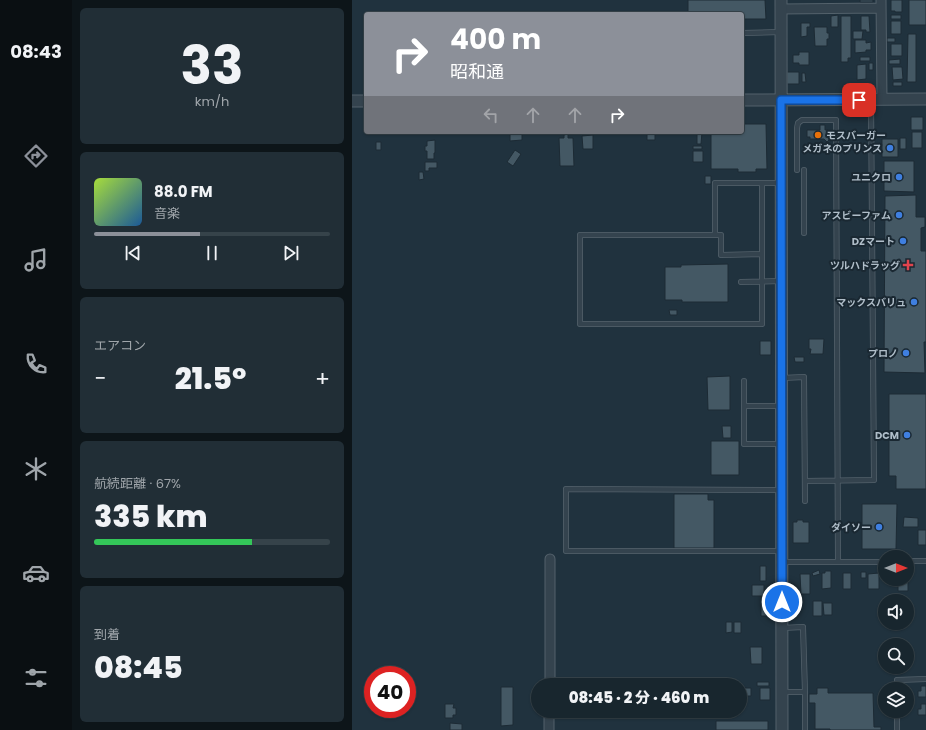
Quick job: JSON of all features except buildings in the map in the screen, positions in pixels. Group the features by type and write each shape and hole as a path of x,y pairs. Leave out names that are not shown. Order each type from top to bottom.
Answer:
{"street":[{"path":"782,730 781,4 881,4 877,100"},
{"path":"744,100 926,99"},
{"path":"352,101 364,101"},
{"path":"550,559 550,678"},
{"path":"550,718 550,730"}],"lane":[{"path":"744,33 781,32"},
{"path":"805,481 874,480 871,128 877,100"},
{"path":"797,170 798,123 802,120 836,120 838,562"},
{"path":"804,170 804,233"},
{"path":"715,235 715,183 781,183"},
{"path":"762,183 762,254 762,324 580,324 580,235 721,235 721,255 762,254"},
{"path":"741,282 781,281"},
{"path":"781,378 804,377 805,501"},
{"path":"744,381 744,444 782,444"},
{"path":"744,406 782,406"},
{"path":"782,490 566,490 566,551 782,556 838,562 878,562"},
{"path":"914,562 926,561"},
{"path":"782,628 804,627 805,730"},
{"path":"897,682 897,680 926,679"},
{"path":"782,692 805,692"},
{"path":"897,718 897,730"}],"place":[{"name":"モスバーガー","path":"818,135"},
{"name":"メガネのプリンス","path":"890,148"},
{"name":"ユニクロ","path":"899,177"},
{"name":"アスビーファム","path":"899,215"},
{"name":"DZマート","path":"903,241"},
{"name":"ツルハドラッグ","path":"908,265"},
{"name":"マックスバリュ","path":"914,302"},
{"name":"プロノ","path":"906,353"},
{"name":"DCM","path":"907,435"},
{"name":"ダイソー","path":"879,527"}],"route":[{"path":"782,602 781,100 859,100"}]}
